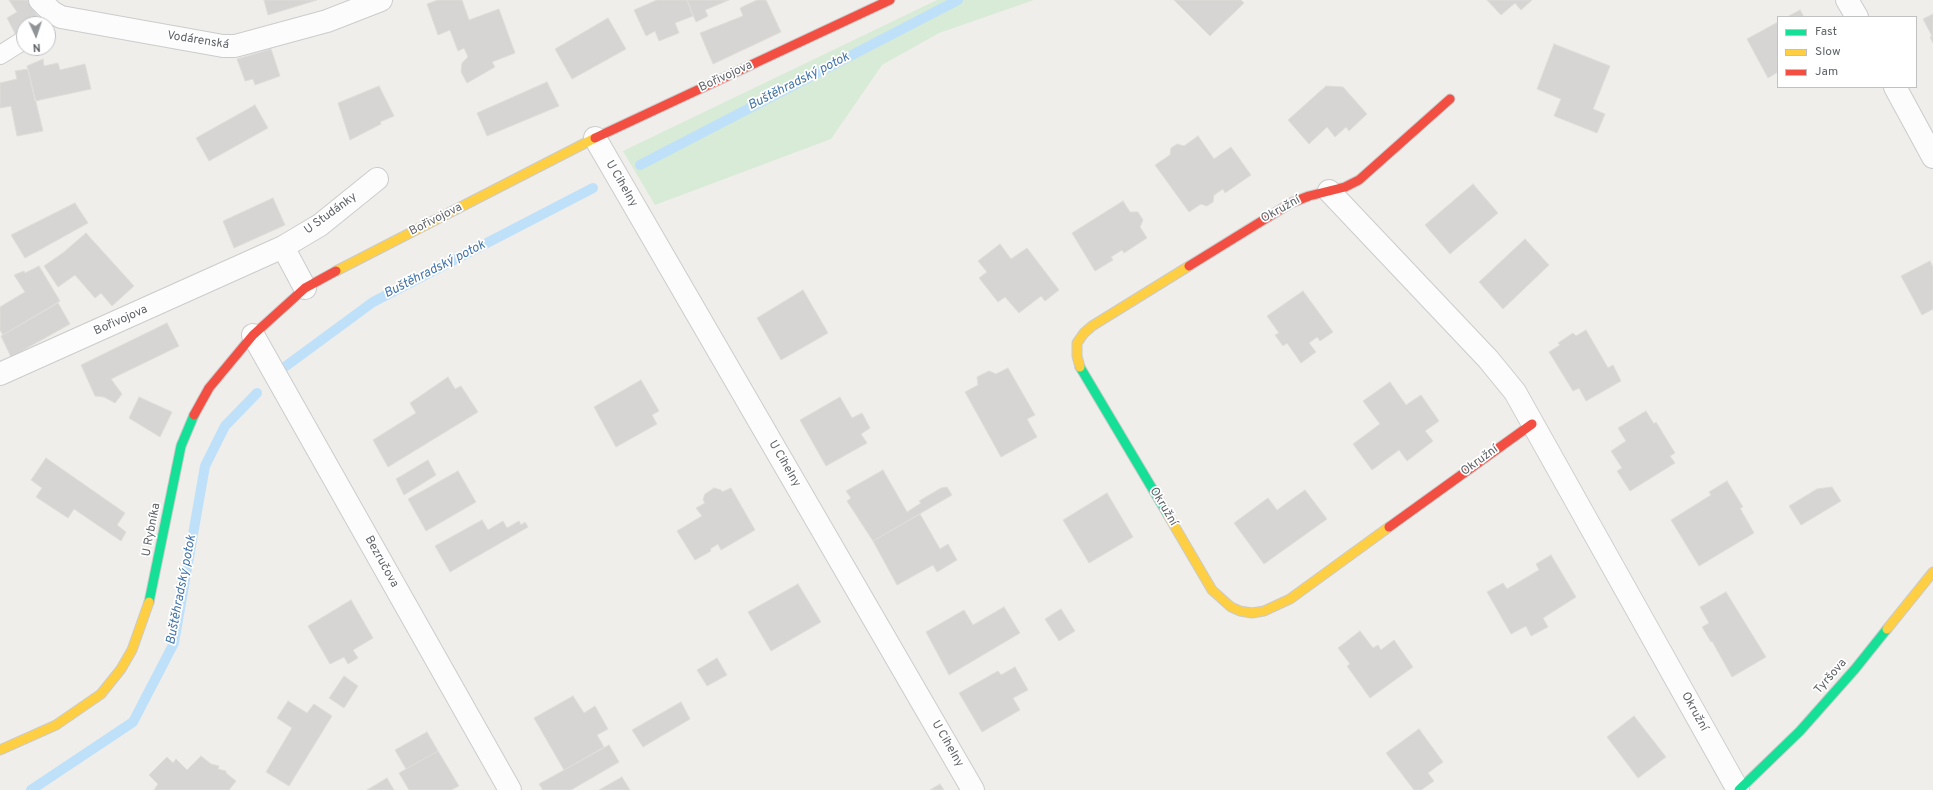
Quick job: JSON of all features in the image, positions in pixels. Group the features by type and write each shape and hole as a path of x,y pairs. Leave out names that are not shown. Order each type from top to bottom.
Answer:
{"street":[{"name":"Vodárenská","path":"40,0 52,12 53,16"},
{"name":"Vodárenská","path":"56,21 223,46 235,46 327,21 380,0"},
{"name":"Bořivojova","path":"304,288 594,138 890,0"},
{"path":"1847,0 1856,16"},
{"path":"1896,88 1933,157"},
{"name":"Okružní","path":"1450,99 1359,180 1345,187 1291,203 1104,318 1084,333 1077,343 1077,356 1081,369 1212,590 1221,600 1231,607 1252,613 1264,611 1290,599 1532,424"},
{"name":"U Cihelny","path":"594,138 974,790"},
{"name":"U Studánky","path":"283,247 320,225 377,179"},
{"name":"Okružní","path":"1329,191 1504,377 1738,790"},
{"name":"Bořivojova","path":"0,374 283,247"},
{"path":"283,247 304,288"},
{"name":"U Rybníka","path":"0,750 43,731 78,711 101,694 121,669 132,650 148,608 181,446 188,426 209,388 253,335 304,288"},
{"name":"Bezručova","path":"253,335 510,790"},
{"name":"Tyršova","path":"1738,790 1805,725 1855,669 1933,572"}],"lane":[{"path":"0,55 16,45"}],"green space":[{"path":"937,0 1034,0 939,33 882,65 831,139 655,205 623,151"}],"building":[{"path":"9,0 27,0 38,16 16,16 16,35 7,18 17,12"},
{"path":"264,0 317,0 268,15"},
{"path":"438,0 462,0 469,20 499,9 515,53 492,62 495,67 467,83 461,72 462,63 468,57 464,48 458,51 450,30 438,35 427,4"},
{"path":"657,0 687,0 693,16 675,23 679,33 659,41 655,31 646,36 634,10"},
{"path":"687,0 729,0 705,10 708,16 696,22"},
{"path":"757,0 766,0 781,32 713,64 700,33 743,16 740,8"},
{"path":"1174,0 1241,0 1244,3 1210,36"},
{"path":"1487,0 1532,0 1521,10 1515,3 1501,15"},
{"path":"1800,10 1803,16 1789,16"},
{"path":"1933,14 1933,43 1930,37 1932,36 1923,19"},
{"path":"608,18 626,49 572,79 555,49"},
{"path":"1777,23 1777,73 1768,78 1747,39"},
{"path":"1554,44 1610,66 1593,109 1605,114 1597,133 1554,116 1561,99 1537,89"},
{"path":"271,49 280,76 255,85 253,79 245,81 237,59"},
{"path":"43,59 44,66 58,63 60,70 85,64 91,89 35,101 27,66"},
{"path":"28,69 43,131 17,136 11,106 0,108 0,83 17,79 15,71"},
{"path":"547,82 559,106 487,136 477,113"},
{"path":"379,86 394,116 380,122 381,124 350,140 338,103"},
{"path":"1326,86 1343,87 1367,114 1349,131 1346,127 1335,137 1327,127 1309,144 1288,120"},
{"path":"255,105 268,128 209,161 196,138"},
{"path":"1198,136 1214,159 1231,147 1251,175 1225,193 1223,189 1214,195 1213,202 1207,206 1201,204 1189,212 1155,165 1170,155 1171,148 1177,144 1184,146"},
{"path":"1473,184 1498,213 1450,254 1425,225"},
{"path":"273,198 285,225 234,248 223,221"},
{"path":"1123,201 1130,212 1138,212 1143,220 1140,227 1147,238 1124,253 1122,250 1111,257 1113,260 1095,271 1072,233"},
{"path":"75,203 88,223 25,258 11,235"},
{"path":"86,233 134,286 112,306 101,293 95,298 75,275 58,287 44,266 64,252"},
{"path":"1525,239 1549,265 1503,309 1479,282"},
{"path":"1000,244 1011,259 1027,248 1059,290 1045,301 1041,296 1019,313 1005,297 998,302 979,278 987,272 978,261"},
{"path":"1930,261 1933,267 1933,309 1922,315 1901,276"},
{"path":"39,266 60,301 3,335 0,330 0,307 25,292 14,275 24,271 25,273"},
{"path":"803,290 828,333 781,360 757,318"},
{"path":"1303,291 1333,332 1320,341 1317,337 1309,343 1316,352 1301,363 1287,343 1283,346 1275,335 1279,333 1267,316"},
{"path":"58,303 70,324 11,357 1,336"},
{"path":"167,323 179,346 111,379 122,394 115,403 104,397 95,396 81,365"},
{"path":"1586,330 1608,368 1613,365 1621,381 1586,401 1579,388 1573,391 1549,352 1560,345 1558,343 1573,333 1576,336"},
{"path":"1008,368 1035,415 1027,419 1037,437 1001,457 965,392 978,385 977,377 989,371 996,374"},
{"path":"448,377 455,389 461,386 478,412 388,467 373,440 416,413 410,403"},
{"path":"641,380 659,411 652,415 657,424 616,447 594,407"},
{"path":"1390,382 1406,405 1421,395 1439,421 1425,431 1433,441 1407,461 1399,450 1372,470 1353,444 1380,424 1363,401"},
{"path":"139,397 172,412 160,437 129,418"},
{"path":"840,397 852,418 862,413 870,428 861,434 867,443 826,466 800,420"},
{"path":"1646,411 1654,424 1656,422 1675,453 1670,456 1675,463 1630,491 1617,471 1622,468 1611,451 1626,441 1618,428"},
{"path":"46,458 125,513 117,525 126,532 121,541 74,509 68,518 36,497 42,488 31,480"},
{"path":"428,460 436,475 404,495 396,479"},
{"path":"883,470 907,512 921,503 919,501 941,488 947,487 952,495 873,541 847,501 851,498 846,491"},
{"path":"458,471 476,502 426,531 408,499"},
{"path":"1727,481 1743,507 1740,508 1754,533 1699,566 1671,520 1711,495 1709,492"},
{"path":"1832,487 1841,501 1801,525 1789,506 1817,489"},
{"path":"714,488 721,490 722,492 731,488 755,530 721,550 718,544 710,549 711,551 695,560 677,531 702,516 696,508 705,503 703,500 705,494"},
{"path":"1305,490 1327,519 1264,564 1234,523 1268,498 1277,510"},
{"path":"1107,493 1133,537 1089,563 1063,520"},
{"path":"920,514 940,549 948,544 957,560 937,572 933,565 897,585 873,541"},
{"path":"482,520 488,530 503,521 507,528 519,521 521,525 525,522 528,527 450,572 435,546"},
{"path":"1551,555 1576,597 1543,618 1548,627 1531,636 1526,626 1511,634 1487,592 1503,583 1507,589 1539,570 1536,564"},
{"path":"798,584 821,622 771,651 748,612"},
{"path":"1726,592 1766,657 1732,677 1712,641 1711,642 1702,627 1709,623 1700,607"},
{"path":"351,600 373,638 353,650 358,658 348,664 344,657 330,664 308,626"},
{"path":"1004,607 1020,633 949,675 926,632 964,610 973,625"},
{"path":"1061,609 1075,631 1059,641 1045,619"},
{"path":"1360,631 1373,648 1378,645 1381,650 1394,640 1413,667 1370,698 1347,666 1350,664 1338,648"},
{"path":"717,658 727,675 707,686 697,670"},
{"path":"1015,667 1028,690 1013,698 1020,710 982,732 959,693 998,671 1001,675"},
{"path":"344,676 358,686 344,708 329,698"},
{"path":"573,696 584,713 595,706 608,729 597,735 604,747 564,770 534,718"},
{"path":"288,701 307,713 314,704 332,716 289,786 266,772 292,728 277,718"},
{"path":"681,702 690,719 643,747 632,730"},
{"path":"1634,716 1666,757 1638,778 1607,737"},
{"path":"1419,729 1443,762 1428,773 1434,781 1421,790 1414,790 1386,753"},
{"path":"427,732 438,751 406,769 395,750"},
{"path":"609,745 619,762 571,790 543,790 539,784"},
{"path":"438,751 459,786 451,790 409,790 399,773"},
{"path":"201,756 211,764 219,766 218,769 226,771 226,773 236,781 229,790 154,790 158,784 149,775 167,757 173,763 176,759 187,770"},
{"path":"622,777 630,790 599,790"},
{"path":"387,778 394,790 367,790"},
{"path":"940,784 944,790 930,790"}],"waterway":[{"name":"Buštěhradský potok","path":"640,165 958,0"},
{"name":"Buštěhradský potok","path":"286,366 373,302 593,188"},
{"name":"Buštěhradský potok","path":"31,790 133,722 174,643 205,466 225,426 257,393"}],"traffic: fast":[{"path":"1080,367 1168,515"},
{"path":"149,602 181,446 194,415"},
{"path":"1739,790 1800,731 1855,669 1887,629"}],"traffic: slow":[{"path":"336,271 595,138"},
{"path":"1080,367 1077,356 1077,343 1084,333 1092,326 1189,266"},
{"path":"1168,515 1212,590 1231,607 1240,611 1252,613 1264,611 1290,599 1389,527"},
{"path":"1887,629 1933,572"},
{"path":"0,750 56,725 101,694 121,669 132,650 149,602"}],"traffic: jam":[{"path":"595,138 890,0"},
{"path":"1189,266 1291,203 1309,196 1345,187 1359,180 1450,99"},
{"path":"194,415 209,388 253,335 305,288 336,271"},
{"path":"1389,527 1532,424"}]}
